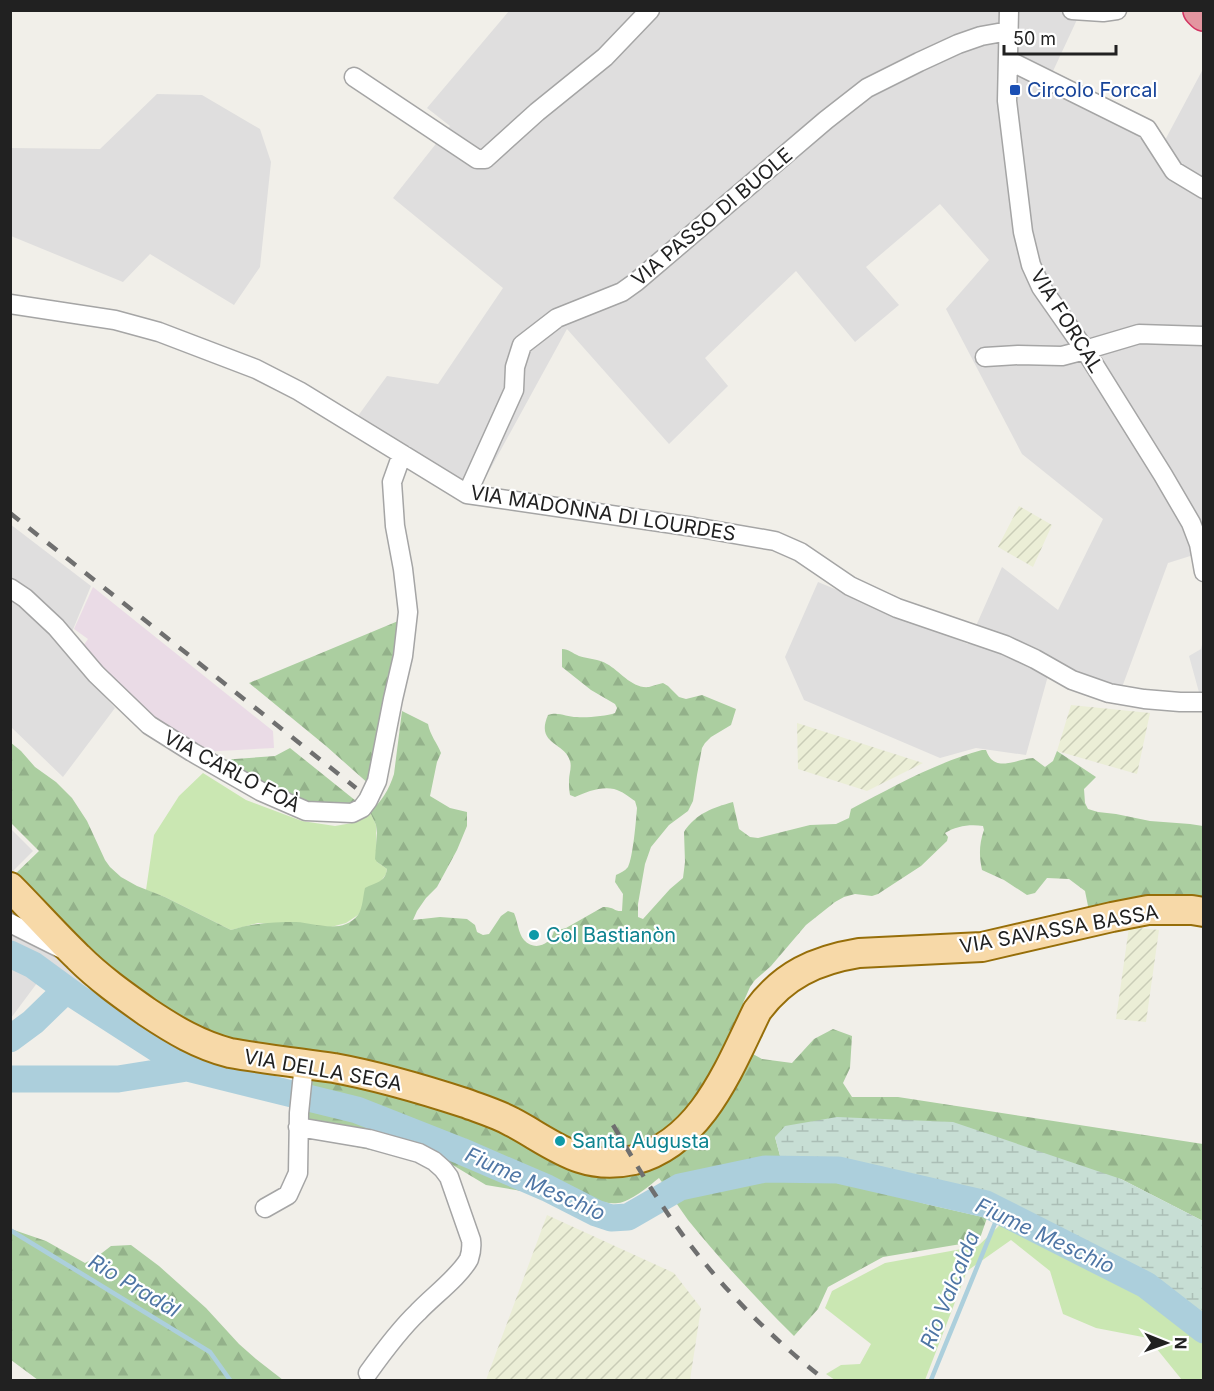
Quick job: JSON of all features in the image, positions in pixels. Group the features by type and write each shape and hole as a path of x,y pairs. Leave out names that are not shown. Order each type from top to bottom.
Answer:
{"highway":[{"path":"1200,10 1203,14"}],"main road":[{"name":"VIA DELLA SEGA","path":"10,887 79,958 105,981 140,1007 192,1040 216,1050 303,1073 334,1068 381,1078 467,1104 510,1121 579,1158 615,1163"},
{"name":"VIA SAVASSA BASSA","path":"615,1163 655,1152 674,1141 690,1127 716,1092 764,1002 793,976 821,962 859,953 982,947 1148,910 1203,912"}],"street":[{"path":"354,77 477,159 485,159 537,112 605,57 650,10"},
{"path":"1072,10 1103,12 1117,10"},
{"name":"VIA FORCAL","path":"1007,17 1007,101 1023,232 1031,265 1041,287 1085,350 1191,523 1201,542 1203,572"},
{"name":"VIA PASSO DI BUOLE","path":"467,494 514,390 515,367 522,345 557,318 622,292 636,282 826,120 867,88 958,44 981,36 1007,17"},
{"path":"1008,60 1147,129 1174,171 1203,189"},
{"name":"VIA MADONNA DI LOURDES","path":"10,304 115,320 159,332 255,369 299,390 467,494 775,541 800,552 850,586 897,608 1005,645 1072,680 1109,693 1143,699 1203,702"},
{"path":"985,357 1062,356 1139,334 1203,336"},
{"name":"VIA CARLO FOÀ","path":"10,588 25,598 56,627 96,674 149,725 260,791 306,811 352,813 362,808 377,781 403,656 408,612 395,526 392,482 402,454"},
{"name":"VIA DELLA SEGA","path":"10,923 79,958"},
{"path":"265,1208 288,1195 298,1173 298,1120 303,1073"},
{"path":"298,1120 419,1153 434,1161 449,1178 471,1240 472,1248 468,1259 457,1274 415,1314 368,1373"}],"shaded area":[{"path":"509,11 1081,11 1047,84 1164,142 1203,69 1203,552 1168,563 1121,690 1051,665 1026,755 976,748 940,758 804,700 785,657 818,582 968,644 1002,567 1058,610 1103,519 1022,454 946,309 989,260 940,204 866,267 899,305 855,342 796,271 705,358 728,386 669,444 567,329 481,486 458,482 355,420 387,376 438,384 503,288 393,198 450,126 427,108"},
{"path":"157,94 202,95 260,129 271,162 260,267 234,305 150,254 123,282 11,236 11,148 100,149"},
{"path":"10,524 91,586 64,651 115,708 63,777 11,727"},
{"path":"93,587 273,731 274,748 201,752 154,721 81,649 88,639 74,629"},
{"path":"1203,640 1203,696 1200,696 1189,656 1201,649"},
{"path":"11,829 33,851 11,873"},
{"path":"10,894 21,904 11,918 91,977 83,991 46,971 11,1018"}],"green space":[{"path":"1019,506 1052,525 1033,567 998,547"},
{"path":"403,619 370,785 249,683"},
{"path":"562,649 604,662 637,685 649,687 663,683 679,697 686,699 702,695 736,709 731,725 711,737 702,748 693,801 688,811 669,825 651,847 645,864 638,904 638,917 643,919 683,878 684,832 694,820 706,812 733,802 739,829 750,837 758,838 810,825 836,824 849,818 851,809 899,784 965,755 982,750 986,750 994,762 1006,763 1033,758 1045,767 1053,761 1057,751 1096,777 1084,789 1088,809 1150,821 1203,826 1203,904 1089,911 1085,891 1069,879 1047,878 1035,893 1027,895 1004,880 982,870 980,850 983,826 963,826 949,831 945,833 948,837 947,841 921,866 878,894 872,896 855,894 844,897 806,925 750,987 743,1003 740,1047 762,1059 792,1063 814,1039 833,1029 852,1036 850,1068 843,1083 852,1097 898,1097 1203,1144 1203,1221 1121,1179 775,1137 787,1182 840,1179 926,1204 987,1218 979,1241 883,1257 828,1287 818,1309 794,1336 713,1250 688,1220 659,1178 628,1200 609,1203 579,1194 543,1174 534,1193 486,1185 446,1161 436,1174 414,1159 304,1136 307,1060 192,1040 11,878 39,851 11,823 10,742 72,798 87,821 110,867 121,877 137,886 165,897 231,930 255,924 279,922 344,925 352,921 360,912 365,888 379,882 386,874 387,869 375,859 377,833 370,812 384,795 394,774 402,711 428,724 441,753 430,796 450,808 467,812 467,826 457,850 437,887 426,898 413,920 440,917 467,919 475,925 477,932 483,935 489,934 501,916 508,911 514,913 520,934 528,944 542,945 550,940 554,931 566,928 603,907 622,911 623,894 615,882 616,875 627,868 630,862 637,808 635,801 609,788 589,791 575,797 570,795 570,761 563,750 548,738 545,732 548,715 586,717 607,715 615,713 617,708 615,704 591,690 562,667"},
{"path":"1071,705 1150,713 1137,774 1057,751"},
{"path":"797,723 923,763 867,791 798,769"},
{"path":"290,748 356,801 348,807 319,807 238,771 221,760 275,756"},
{"path":"203,773 246,800 302,821 335,826 352,823 370,812 376,825 377,862 387,869 386,874 358,915 346,923 331,927 258,923 231,930 146,890 154,835 179,796"},
{"path":"1129,927 1159,930 1146,1022 1116,1019"},
{"path":"837,1117 953,1122 1121,1179 1203,1221 1203,1316 1149,1274 980,1192 832,1160 781,1160 775,1137 785,1126"},
{"path":"547,1215 674,1273 701,1308 690,1380 486,1380"},
{"path":"1003,1222 1141,1290 1203,1339 1203,1380 1182,1380 1148,1338 1096,1328 1063,1314 1050,1271 1011,1240 967,1271 925,1380 835,1380 826,1374 841,1365 860,1364 871,1344 825,1308 832,1291 885,1263 978,1246"},
{"path":"11,1229 46,1241 85,1263 111,1246 131,1245 159,1266 206,1308 239,1344 283,1380 38,1380 11,1360"}],"waterway":[{"path":"10,954 33,965 74,995 187,1068"},
{"path":"10,1039 33,1022 66,990"},
{"name":"Fiume Meschio","path":"10,1079 118,1079 187,1068 357,1110 461,1151 611,1218 628,1217 680,1187 765,1169 838,1170 986,1204 1146,1285 1204,1330"},
{"name":"Rio Valcalda","path":"931,1380 1000,1211"},
{"name":"Rio Pradàl","path":"10,1230 210,1352 230,1380"}],"railway":[{"path":"10,513 356,788"},
{"path":"613,1125 675,1225 713,1273 756,1319 825,1380"}],"place":[{"name":"Circolo Forcal","path":"1015,90"},
{"name":"Col Bastianòn","path":"534,935"},
{"name":"Santa Augusta","path":"560,1141"}]}
